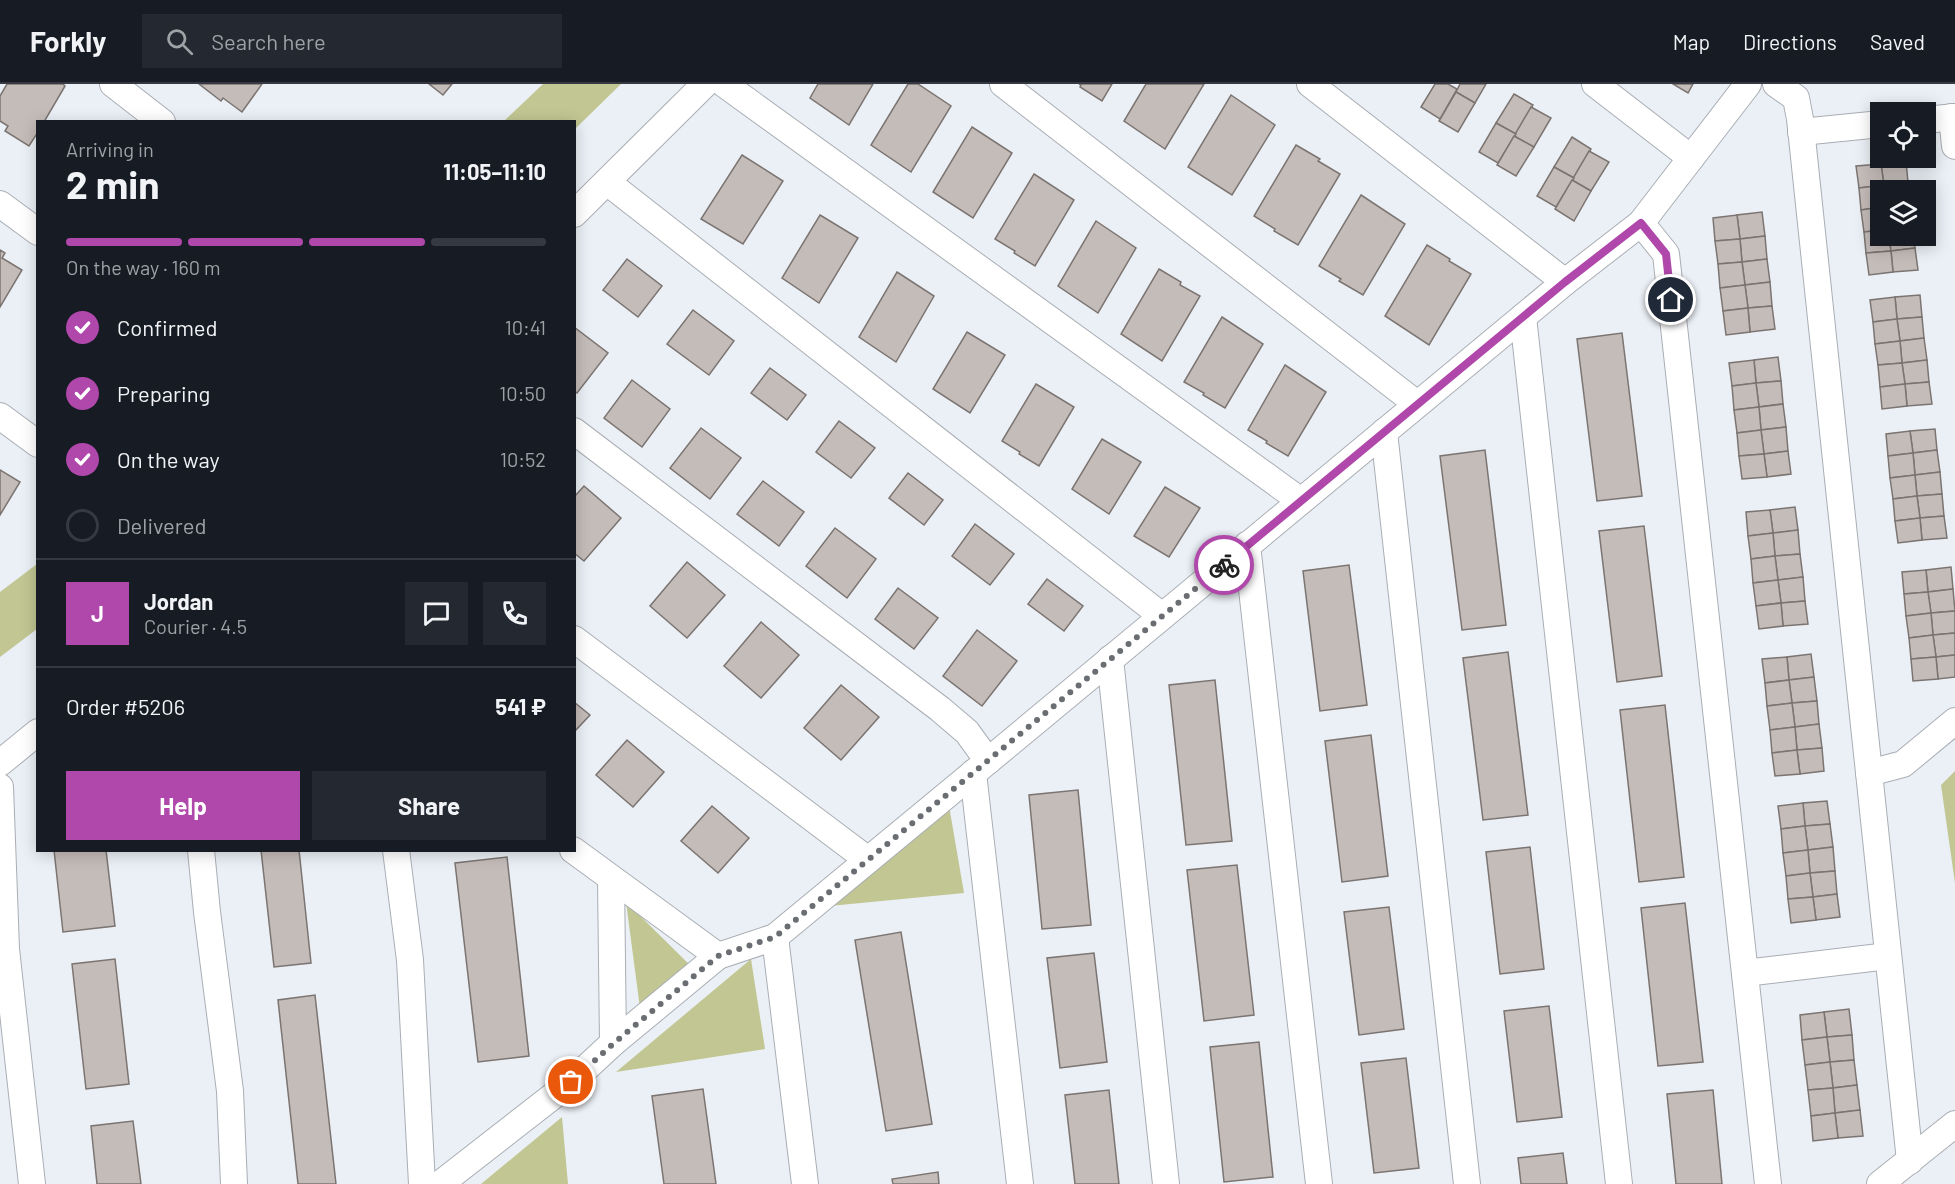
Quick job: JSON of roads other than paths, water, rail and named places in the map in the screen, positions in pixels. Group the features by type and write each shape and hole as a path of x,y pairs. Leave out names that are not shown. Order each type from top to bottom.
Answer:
{"street":[{"path":"113,84 159,120"},
{"path":"576,212 705,84"},
{"path":"724,84 1301,501"},
{"path":"1003,84 1417,404"},
{"path":"1310,84 1565,282"},
{"path":"1595,84 1691,158"},
{"path":"440,1184 571,1082 718,956 775,937 1417,404 1565,282 1641,223 1748,84"},
{"path":"1776,84 1796,98 1801,132 1910,1161"},
{"path":"1936,119 1954,117 1955,146"},
{"path":"1801,132 1870,125"},
{"path":"607,182 1162,616"},
{"path":"0,204 36,231"},
{"path":"1641,223 1666,254 1768,1184"},
{"path":"1523,317 1619,1184"},
{"path":"0,416 36,443"},
{"path":"1384,432 1467,1184"},
{"path":"576,433 940,709 967,732 980,767 1020,1184"},
{"path":"1247,545 1319,1184"},
{"path":"576,641 868,860"},
{"path":"1110,659 1166,1184"},
{"path":"1869,773 1903,764 1955,722"},
{"path":"0,763 36,734"},
{"path":"0,787 6,949 32,1184"},
{"path":"201,852 230,1091 234,1184"},
{"path":"396,852 410,960 422,1184"},
{"path":"576,852 718,956"},
{"path":"610,879 614,1043"},
{"path":"775,937 805,1184"},
{"path":"1745,973 1888,956"},
{"path":"1880,1184 1955,1124"}]}
